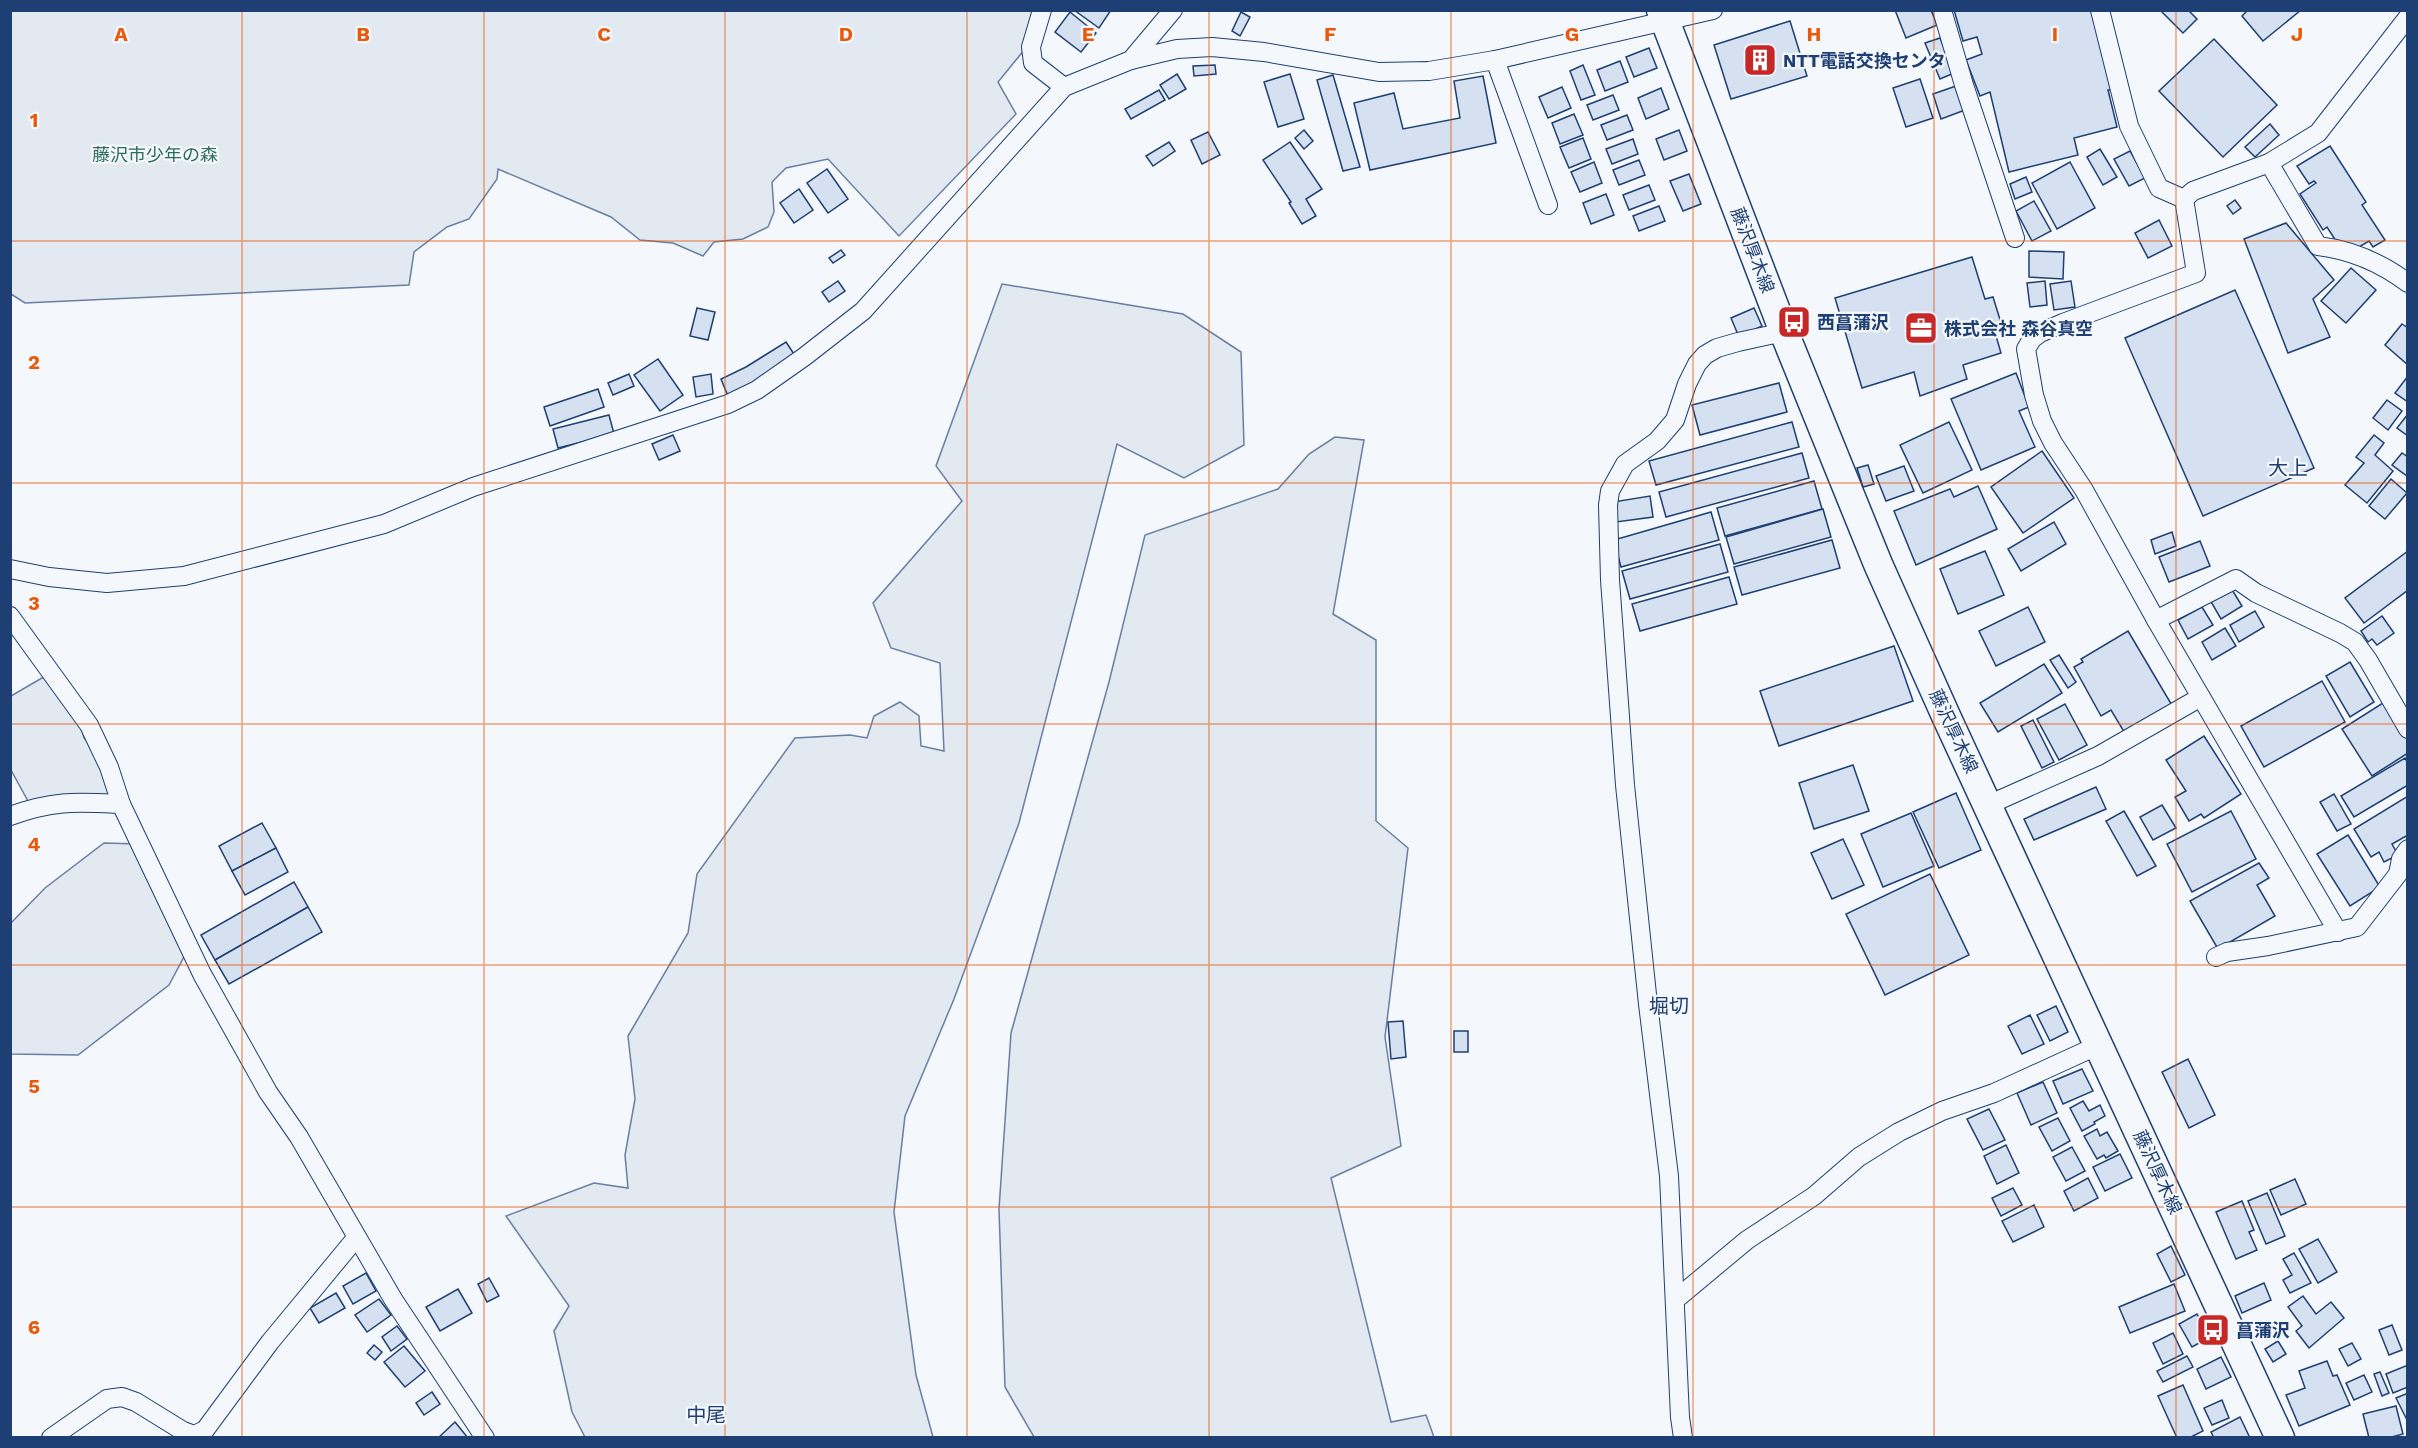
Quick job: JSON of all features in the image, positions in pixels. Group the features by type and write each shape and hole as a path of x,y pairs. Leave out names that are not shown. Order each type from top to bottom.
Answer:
{"main road":[{"name":"藤沢厚木線","path":"1663,16 1784,332 1878,564 2280,1437"}],"street":[{"path":"1042,10 1031,47 1033,63 1064,87"},
{"path":"1131,60 1173,10"},
{"path":"10,569 49,577 107,583 184,576 384,524 473,487 728,404 757,390 804,357 862,311 1064,87 1131,60 1177,49 1212,47 1264,52 1378,72 1428,71 1495,60 1663,16 1713,10"},
{"path":"1942,10 1964,85 2015,238"},
{"path":"2100,10 2129,126 2159,188 2184,200"},
{"path":"2184,200 2193,191 2269,163 2319,133 2408,17"},
{"path":"1495,60 1548,205"},
{"path":"2269,163 2318,246 2341,249 2372,260 2408,283"},
{"path":"2184,200 2196,273 2040,333 2032,339 2026,349 2034,394 2042,421 2053,443 2084,490 2200,697 2338,932"},
{"path":"1683,1437 1669,1176 1625,784 1610,580 1609,498 1618,474 1625,464 1656,441 1675,420 1697,364 1705,355 1728,345 1784,332"},
{"path":"2156,620 2236,579 2256,593 2355,642 2408,729"},
{"path":"10,616 88,725 109,767 121,804 202,974 268,1092 299,1137 356,1238 416,1336 485,1437"},
{"path":"1988,805 2098,756 2200,697"},
{"path":"10,816 38,806 64,802 121,804"},
{"path":"2216,957 2227,952 2268,946 2357,927 2374,908 2398,874 2402,859 2408,849"},
{"path":"1675,1300 1748,1240 1814,1196 1859,1157 1899,1132 1942,1111 1994,1093 2099,1045"},
{"path":"51,1437 107,1400 122,1397 136,1402 183,1431 194,1435 205,1430 270,1342 356,1238"}],"green space":[{"name":"藤沢市少年の森","path":"10,11 1044,11 1025,49 998,82 1016,114 899,236 828,159 786,168 772,182 774,212 768,227 743,239 714,242 703,256 673,243 640,240 611,217 498,169 497,179 469,219 447,227 414,252 409,285 25,303 11,294"},
{"path":"1002,284 1183,314 1241,352 1244,445 1184,478 1117,444 1019,823 954,999 905,1116 894,1212 916,1375 933,1437 585,1437 572,1412 554,1331 569,1306 506,1216 594,1183 628,1188 625,1155 635,1099 628,1036 688,933 697,874 795,738 850,735 867,738 874,716 900,702 919,716 921,746 944,751 940,663 891,648 873,603 962,501 936,466"},
{"path":"1335,437 1364,440 1333,614 1376,640 1376,821 1408,848 1385,1037 1401,1146 1331,1178 1391,1422 1426,1415 1434,1437 1034,1437 1005,1387 999,1209 1011,1033 1109,682 1145,535 1278,489 1309,454"},
{"path":"47,675 80,722 84,738 92,747 110,791 103,800 28,801 11,770 11,696"},
{"path":"104,843 138,844 186,953 169,985 78,1055 11,1054 10,924 45,888"}],"building":[{"path":"1074,10 1111,10 1099,28"},
{"path":"1895,10 1931,10 1937,25 1906,38"},
{"path":"1954,10 2094,10 2113,90 2108,90 2117,127 2074,138 2078,155 2009,172 1990,92 1980,96 1966,60 1982,54 1977,37 1963,41"},
{"path":"2160,10 2188,10 2197,19 2183,33"},
{"path":"2248,10 2301,10 2263,41 2242,16"},
{"path":"1070,12 1096,33 1081,52 1055,32"},
{"path":"1241,12 1250,17 1240,36 1232,31"},
{"name":"NTT電話交換センタ","path":"1790,21 1807,76 1731,99 1714,45"},
{"path":"1940,38 1954,73 1940,79 1925,43"},
{"path":"2214,39 2277,105 2223,157 2159,91"},
{"path":"1649,48 1657,68 1634,77 1626,57"},
{"path":"1620,61 1628,82 1605,91 1597,70"},
{"path":"1215,65 1216,74 1194,76 1193,66"},
{"path":"1583,65 1595,95 1581,100 1570,71"},
{"path":"1177,74 1186,89 1169,99 1160,85"},
{"path":"1290,74 1304,119 1278,127 1264,82"},
{"path":"1333,75 1360,167 1343,171 1317,80"},
{"path":"1483,76 1496,143 1370,170 1354,103 1394,93 1403,129 1460,118 1454,81"},
{"path":"1920,79 1933,118 1906,127 1893,88"},
{"path":"1956,86 1965,110 1941,119 1933,94"},
{"path":"1562,87 1571,108 1548,118 1539,97"},
{"path":"1661,88 1669,109 1646,119 1638,98"},
{"path":"1159,90 1165,100 1131,119 1125,109"},
{"path":"1613,95 1619,110 1593,120 1587,105"},
{"path":"1574,114 1583,135 1560,144 1552,123"},
{"path":"1627,115 1633,130 1607,140 1601,125"},
{"path":"2270,124 2279,135 2255,157 2245,147"},
{"path":"1304,130 1313,141 1304,149 1295,138"},
{"path":"1679,130 1687,151 1664,160 1656,139"},
{"path":"1208,132 1220,155 1202,164 1191,140"},
{"path":"1583,138 1591,159 1569,168 1560,147"},
{"path":"1633,139 1638,154 1612,164 1606,149"},
{"path":"1169,142 1175,151 1153,166 1146,156"},
{"path":"1290,142 1322,189 1306,199 1316,216 1302,224 1289,203 1291,202 1263,160"},
{"path":"2330,146 2366,202 2362,205 2385,240 2373,247 2369,241 2359,247 2336,241 2327,227 2323,230 2300,194 2316,183 2314,181 2309,184 2297,166"},
{"path":"2100,149 2117,177 2103,185 2087,157"},
{"path":"2130,151 2145,178 2129,186 2114,159"},
{"path":"1639,160 1645,175 1619,185 1613,170"},
{"path":"1594,162 1602,183 1580,192 1571,172"},
{"path":"2070,162 2095,208 2057,229 2032,183"},
{"path":"827,169 848,199 828,213 807,183"},
{"path":"1689,174 1701,204 1683,211 1670,181"},
{"path":"2026,177 2032,192 2015,199 2010,184"},
{"path":"1649,185 1655,200 1629,210 1623,195"},
{"path":"799,189 813,210 794,223 780,203"},
{"path":"1606,194 1614,215 1591,224 1583,203"},
{"path":"2235,200 2241,208 2233,214 2227,206"},
{"path":"2034,201 2051,231 2032,241 2016,211"},
{"path":"1659,206 1665,221 1639,231 1633,216"},
{"path":"2159,220 2172,246 2148,258 2135,233"},
{"path":"2286,223 2334,280 2313,299 2330,337 2288,353 2244,239"},
{"path":"841,250 845,255 833,263 829,258"},
{"path":"2029,251 2064,252 2063,279 2029,277"},
{"name":"株式会社 森谷真空","path":"1972,257 1985,299 1993,297 2002,326 1994,329 2001,353 1963,365 1967,379 1920,396 1914,372 1862,388 1835,298"},
{"path":"2351,268 2376,290 2346,323 2321,301"},
{"path":"838,281 845,291 829,302 822,292"},
{"path":"2045,281 2047,305 2030,307 2027,283"},
{"path":"2071,281 2075,307 2054,310 2050,284"},
{"path":"2235,290 2314,468 2203,516 2125,338"},
{"path":"697,308 715,312 708,340 690,336"},
{"path":"1754,308 1762,326 1739,337 1731,318"},
{"path":"2402,324 2408,328 2408,365 2385,345"},
{"path":"786,342 796,357 757,383 728,396 721,379 746,367"},
{"path":"658,359 683,395 660,411 634,375"},
{"path":"2016,373 2029,407 2019,411 2035,447 1981,470 1951,399"},
{"path":"629,374 634,386 613,395 608,383"},
{"path":"711,374 713,394 696,397 693,377"},
{"path":"2408,376 2408,402 2395,393"},
{"path":"1779,383 1787,412 1700,435 1692,405"},
{"path":"598,389 604,407 550,426 544,407"},
{"path":"2387,400 2402,411 2388,430 2373,418"},
{"path":"2408,414 2408,436 2397,428"},
{"path":"609,415 614,434 558,448 553,429"},
{"path":"1792,422 1799,447 1656,485 1649,461"},
{"path":"1949,422 1972,470 1923,493 1900,445"},
{"path":"673,435 680,451 659,460 652,444"},
{"path":"2374,435 2384,443 2375,455 2393,471 2367,503 2345,485 2364,463 2356,457"},
{"path":"2042,451 2074,498 2023,533 1991,487"},
{"path":"1802,453 1809,478 1666,517 1659,492"},
{"path":"2402,453 2408,457 2407,476 2392,465"},
{"path":"1868,465 1874,484 1863,487 1857,468"},
{"path":"1904,466 1914,491 1886,501 1876,476"},
{"path":"2391,479 2407,493 2385,519 2369,506"},
{"path":"1814,481 1822,509 1725,536 1717,508"},
{"path":"1978,486 1997,529 1916,565 1894,511 1950,489 1954,497"},
{"path":"1650,496 1653,517 1616,522 1613,502"},
{"path":"1823,509 1831,537 1734,564 1726,537"},
{"path":"1711,512 1719,540 1621,567 1614,540"},
{"path":"2054,522 2066,544 2021,571 2008,549"},
{"path":"2172,532 2176,546 2155,554 2151,540"},
{"path":"1832,540 1840,568 1742,595 1734,567"},
{"path":"2200,541 2210,566 2169,582 2159,557"},
{"path":"1720,544 1728,572 1630,599 1622,571"},
{"path":"1985,551 2004,595 1958,614 1940,569"},
{"path":"2408,551 2408,590 2364,623 2345,598"},
{"path":"1729,577 1737,604 1640,631 1632,604"},
{"path":"2231,588 2242,606 2221,619 2210,600"},
{"path":"2028,607 2045,642 1996,666 1979,631"},
{"path":"2202,607 2213,625 2188,639 2178,620"},
{"path":"2255,611 2264,627 2239,642 2230,625"},
{"path":"2382,616 2394,633 2377,645 2372,639 2368,642 2361,631"},
{"path":"2225,628 2236,646 2212,660 2202,642"},
{"path":"2128,631 2173,707 2126,735 2111,710 2101,716 2074,667 2083,662 2081,659"},
{"path":"1894,646 1913,701 1779,746 1760,691"},
{"path":"2059,655 2076,682 2068,688 2050,660"},
{"path":"2350,662 2374,702 2350,717 2326,676"},
{"path":"2044,664 2062,693 1998,732 1980,703"},
{"path":"2322,681 2345,722 2264,767 2241,726"},
{"path":"2386,701 2408,735 2408,753 2372,776 2342,729"},
{"path":"2065,704 2087,745 2059,760 2037,719"},
{"path":"2033,720 2054,762 2042,768 2021,726"},
{"path":"2204,736 2241,794 2204,818 2201,814 2189,821 2175,797 2186,791 2166,760"},
{"path":"2405,758 2408,763 2408,785 2354,817 2341,796"},
{"path":"1853,765 1869,811 1814,829 1799,783"},
{"path":"2096,787 2106,809 2034,840 2024,819"},
{"path":"1956,793 1981,850 1939,868 1913,812"},
{"path":"2334,794 2351,824 2337,831 2320,802"},
{"path":"2408,796 2408,835 2392,844 2398,855 2384,862 2379,852 2371,857 2354,829"},
{"path":"2162,805 2176,828 2153,840 2140,817"},
{"path":"2124,811 2156,866 2137,876 2106,821"},
{"path":"2231,811 2256,859 2192,892 2167,844"},
{"path":"1911,813 1934,866 1883,887 1861,834"},
{"path":"262,823 276,848 232,871 219,846"},
{"path":"2348,835 2380,887 2350,906 2317,854"},
{"path":"1843,839 1864,885 1832,899 1811,853"},
{"path":"276,848 288,872 245,895 232,871"},
{"path":"2259,863 2269,878 2257,885 2275,916 2218,949 2190,901"},
{"path":"1930,874 1969,955 1885,995 1846,914"},
{"path":"294,882 308,907 215,960 201,935"},
{"path":"308,907 322,932 229,984 215,960"},
{"path":"2056,1006 2068,1032 2050,1041 2037,1015"},
{"path":"2030,1015 2044,1044 2022,1054 2008,1026"},
{"path":"1403,1021 1406,1057 1391,1059 1388,1022"},
{"path":"1454,1031 1468,1031 1468,1052 1454,1052"},
{"path":"2188,1059 2215,1115 2189,1128 2162,1072"},
{"path":"2082,1069 2093,1091 2063,1104 2053,1081"},
{"path":"2043,1082 2057,1113 2031,1125 2017,1093"},
{"path":"2083,1101 2089,1111 2100,1105 2105,1116 2082,1131 2070,1108"},
{"path":"1989,1109 2005,1140 1983,1150 1967,1119"},
{"path":"2058,1118 2070,1141 2052,1151 2039,1127"},
{"path":"2097,1129 2100,1136 2107,1132 2118,1151 2106,1158 2104,1155 2097,1159 2084,1136"},
{"path":"2006,1145 2019,1173 1997,1184 1984,1156"},
{"path":"2072,1147 2085,1171 2066,1181 2053,1157"},
{"path":"2120,1154 2132,1178 2105,1191 2093,1167"},
{"path":"2088,1178 2098,1198 2074,1211 2064,1191"},
{"path":"2295,1179 2306,1204 2281,1215 2270,1190"},
{"path":"2013,1188 2022,1205 2001,1216 1992,1198"},
{"path":"2267,1193 2285,1236 2266,1244 2248,1201"},
{"path":"2242,1201 2254,1230 2249,1232 2257,1250 2236,1259 2216,1212"},
{"path":"2034,1205 2044,1227 2013,1242 2002,1221"},
{"path":"2318,1239 2337,1272 2318,1283 2299,1249"},
{"path":"2171,1246 2185,1275 2171,1282 2157,1254"},
{"path":"2294,1253 2311,1283 2290,1293 2283,1280 2292,1275 2283,1259"},
{"path":"366,1273 376,1291 353,1304 343,1286"},
{"path":"489,1278 499,1296 487,1302 478,1284"},
{"path":"2264,1283 2271,1300 2242,1313 2235,1296"},
{"path":"2174,1284 2185,1311 2130,1333 2119,1307"},
{"path":"458,1289 472,1313 440,1331 426,1307"},
{"path":"336,1293 345,1308 319,1323 310,1308"},
{"path":"2303,1296 2316,1314 2331,1302 2344,1318 2309,1348 2296,1331 2302,1326 2288,1307"},
{"path":"379,1299 391,1315 367,1332 355,1315"},
{"path":"2197,1314 2210,1337 2192,1347 2179,1324"},
{"path":"2392,1325 2402,1350 2389,1355 2379,1330"},
{"path":"397,1326 407,1339 391,1351 382,1337"},
{"path":"2173,1333 2183,1354 2163,1364 2153,1343"},
{"path":"2278,1341 2286,1354 2273,1362 2265,1349"},
{"path":"2352,1343 2361,1359 2348,1366 2339,1349"},
{"path":"374,1345 382,1352 375,1360 367,1353"},
{"path":"404,1346 425,1371 405,1387 384,1362"},
{"path":"2187,1356 2193,1367 2163,1382 2157,1371"},
{"path":"2221,1357 2231,1377 2206,1389 2197,1369"},
{"path":"2327,1361 2333,1376 2337,1375 2350,1405 2299,1426 2286,1395 2305,1388 2299,1371"},
{"path":"2408,1365 2408,1387 2393,1393 2386,1374"},
{"path":"2380,1372 2389,1393 2382,1396 2374,1374"},
{"path":"2364,1375 2372,1392 2354,1400 2346,1383"},
{"path":"2183,1385 2203,1431 2189,1438 2177,1438 2158,1396"},
{"path":"432,1392 440,1404 424,1415 416,1403"},
{"path":"2408,1393 2408,1422 2396,1398"},
{"path":"2222,1400 2229,1418 2212,1425 2204,1408"},
{"path":"2396,1406 2403,1434 2388,1438 2369,1438 2363,1414"},
{"path":"2240,1417 2250,1438 2214,1438 2211,1432"},
{"path":"455,1422 468,1438 438,1438"}],"place":[{"name":"NTT電話交換センタ","path":"1760,60"},
{"name":"西菖蒲沢","path":"1794,322"},
{"name":"株式会社 森谷真空","path":"1921,328"},
{"name":"菖蒲沢","path":"2213,1330"}],"district":[{"name":"大上","path":"2288,468"},
{"name":"堀切","path":"1669,1006"},
{"name":"中尾","path":"706,1415"}]}
